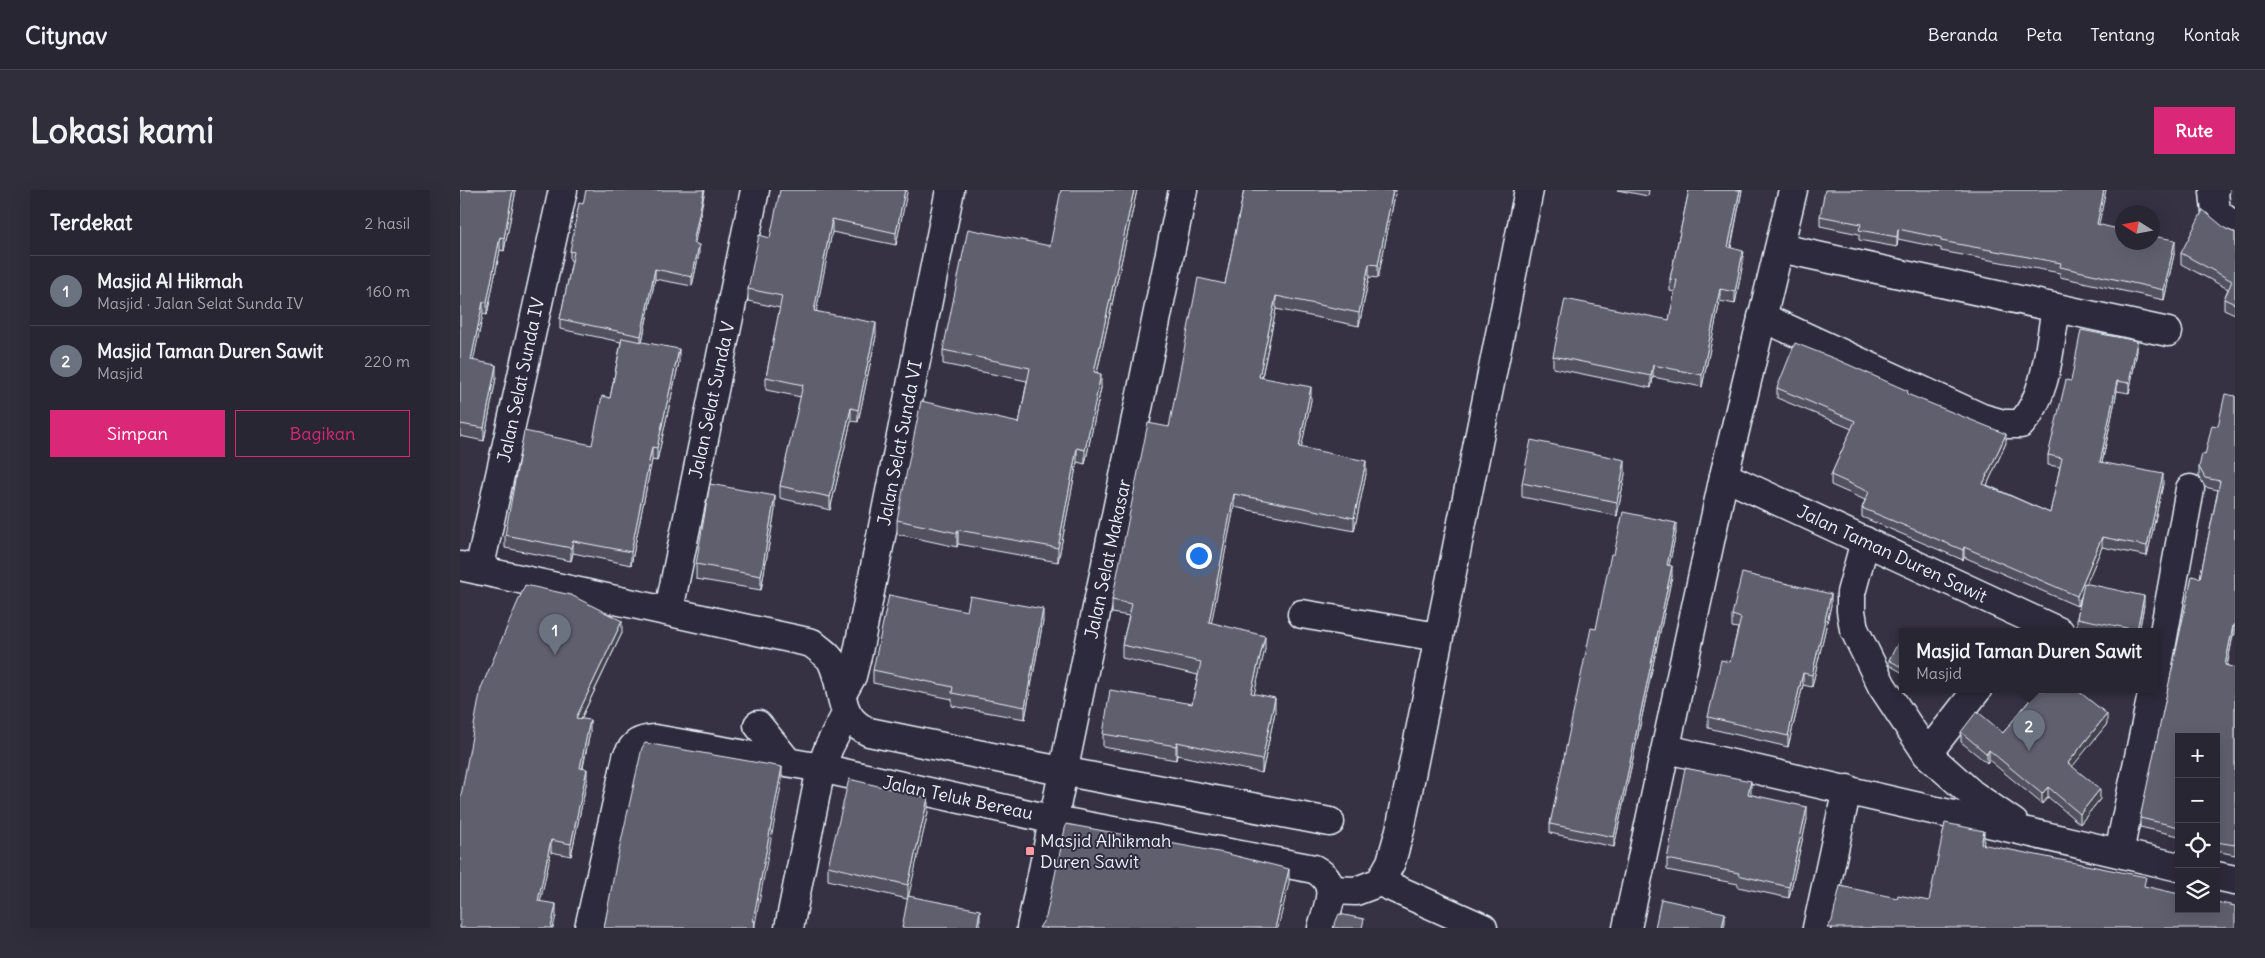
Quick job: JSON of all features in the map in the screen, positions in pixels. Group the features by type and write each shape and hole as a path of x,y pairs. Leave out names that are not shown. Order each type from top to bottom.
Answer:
{"street":[{"name":"Jalan Selat Sunda IV","path":"470,568 562,190"},
{"name":"Jalan Selat Sunda V","path":"669,610 755,190"},
{"name":"Jalan Selat Sunda VI","path":"789,928 821,768 844,704 858,652 950,190"},
{"name":"Jalan Selat Makasar","path":"1031,928 1055,820 1183,190"},
{"path":"1322,928 1332,890 1356,891 1380,882 1391,862 1400,830 1529,190"},
{"path":"1628,928 1724,476 1793,190"},
{"path":"2215,190 2216,212 2235,227"},
{"path":"1780,248 2168,332"},
{"path":"1762,317 1982,418 2003,424 2021,424 2032,411 2041,389 2056,308"},
{"name":"Jalan Taman Duren Sawit","path":"1724,476 1865,541 2027,626"},
{"path":"2159,657 2190,490"},
{"path":"1865,541 1852,593 1851,611 1854,629 1882,686 1927,754 1972,794 2024,830"},
{"path":"470,568 669,610 812,643 832,660 844,704 855,726 869,732 1064,772 1330,822"},
{"path":"1302,614 1438,637"},
{"path":"1927,754 1975,693"},
{"path":"2119,852 2152,693"},
{"path":"758,725 788,762"},
{"name":"Jalan Teluk Bereau","path":"589,928 627,757 633,745 641,740 655,739 821,768 1055,820 1314,869 1326,877 1332,890"},
{"path":"1667,749 2175,866"},
{"path":"1817,928 1847,789"},
{"path":"2220,877 2235,880"},
{"path":"1380,882 1483,928"}],"building":[{"path":"460,190 513,190 504,238 500,237 487,302 483,302 471,360 496,365 484,428 460,424"},
{"path":"586,190 704,190 693,243 699,245 692,277 655,269 641,336 560,319 574,252 570,251 579,203 583,204"},
{"path":"780,190 905,190 896,233 832,219 814,311 876,323 858,410 851,408 830,497 780,486 803,385 766,377 782,296 748,289 759,235 770,238"},
{"path":"1061,190 1134,190 1094,372 1101,374 1085,450 1077,448 1058,548 958,530 957,533 897,520 921,401 1019,423 1030,368 943,350 968,229 1050,246"},
{"path":"1244,190 1393,190 1378,265 1369,264 1359,313 1276,296 1259,377 1311,387 1299,447 1366,461 1354,518 1234,494 1209,622 1265,636 1251,693 1275,698 1262,760 1177,742 1176,746 1103,734 1110,690 1192,704 1201,662 1122,645 1132,604 1112,600 1148,423 1169,427 1198,278 1225,284"},
{"path":"1689,190 1740,190 1728,247 1743,251 1735,292 1720,289 1702,375 1653,365 1651,376 1553,356 1565,299 1669,320 1677,280 1670,279"},
{"path":"1825,190 2104,190 2097,224 2115,228 2115,250 2160,250 2160,237 2175,240 2164,290 2060,267 2061,263 1941,241 1941,238 1898,229 1897,237 1859,230 1861,224 1820,216"},
{"path":"2203,210 2226,229 2235,232 2235,304 2224,299 2232,281 2181,253"},
{"path":"2081,330 2137,341 2129,383 2117,381 2100,462 2163,474 2147,546 2102,537 2077,596 1964,547 1963,550 1862,508 1869,492 1831,475 1855,421 1777,388 1795,343 1908,391 1907,394 2006,434 1983,484 2050,513 2062,458 2048,455 2066,380 2071,381"},
{"path":"622,338 679,349 657,448 652,447 631,552 573,541 571,548 505,535 524,431 592,445 602,396 610,398"},
{"path":"2225,394 2235,396 2235,626 2233,626 2225,665 2235,668 2235,845 2220,843 2220,733 2175,733 2175,826 2140,818 2192,576 2200,578 2220,481 2205,478 2199,467 2202,454 2205,455 2212,425 2218,426"},
{"path":"1531,440 1625,460 1617,502 1522,483"},
{"path":"710,484 775,496 761,576 696,564"},
{"path":"1623,512 1676,523 1667,565 1672,566 1614,837 1550,824 1591,628 1596,629 1611,554 1614,554"},
{"path":"1742,573 1831,594 1812,675 1803,673 1788,736 1708,717 1721,660 1730,662 1741,618 1732,615"},
{"path":"2084,583 2144,596 2137,628 2127,628 2077,618"},
{"path":"525,585 571,595 622,621 576,718 590,720 580,768 587,769 571,844 551,840 538,901 556,904 551,928 460,928 460,801 481,688"},
{"path":"889,595 967,611 970,596 1043,609 1025,707 952,693 953,687 873,670"},
{"path":"1899,641 1899,666 1889,660"},
{"path":"2035,693 2081,693 2107,714 2068,763 2100,789 2080,814 2048,787 2042,794 1989,750 1987,754 1961,732 1977,711 2003,733"},
{"path":"645,743 782,767 753,921 755,921 754,928 604,928 616,864 642,748"},
{"path":"1685,768 1751,781 1748,794 1807,807 1789,887 1738,875 1739,873 1667,859"},
{"path":"849,779 928,798 908,885 828,866"},
{"path":"1945,823 1984,831 1981,844 2146,877 2144,886 2175,893 2175,913 2220,913 2220,903 2235,906 2235,928 1827,928 1832,921 1840,886 1897,898 1898,895 1929,901"},
{"path":"1066,824 1224,853 1289,869 1275,928 1039,928 1046,917"},
{"path":"908,896 980,910 977,928 902,928"},
{"path":"1661,899 1725,913 1722,928 1655,928"},
{"path":"1339,914 1364,919 1362,928 1333,928"}],"place":[{"name":"Masjid Al Hikmah","path":"555,655"},
{"name":"Masjid Taman Duren Sawit","path":"2029,751"},
{"name":"Masjid Alhikmah Duren Sawit","path":"1030,851"}]}
